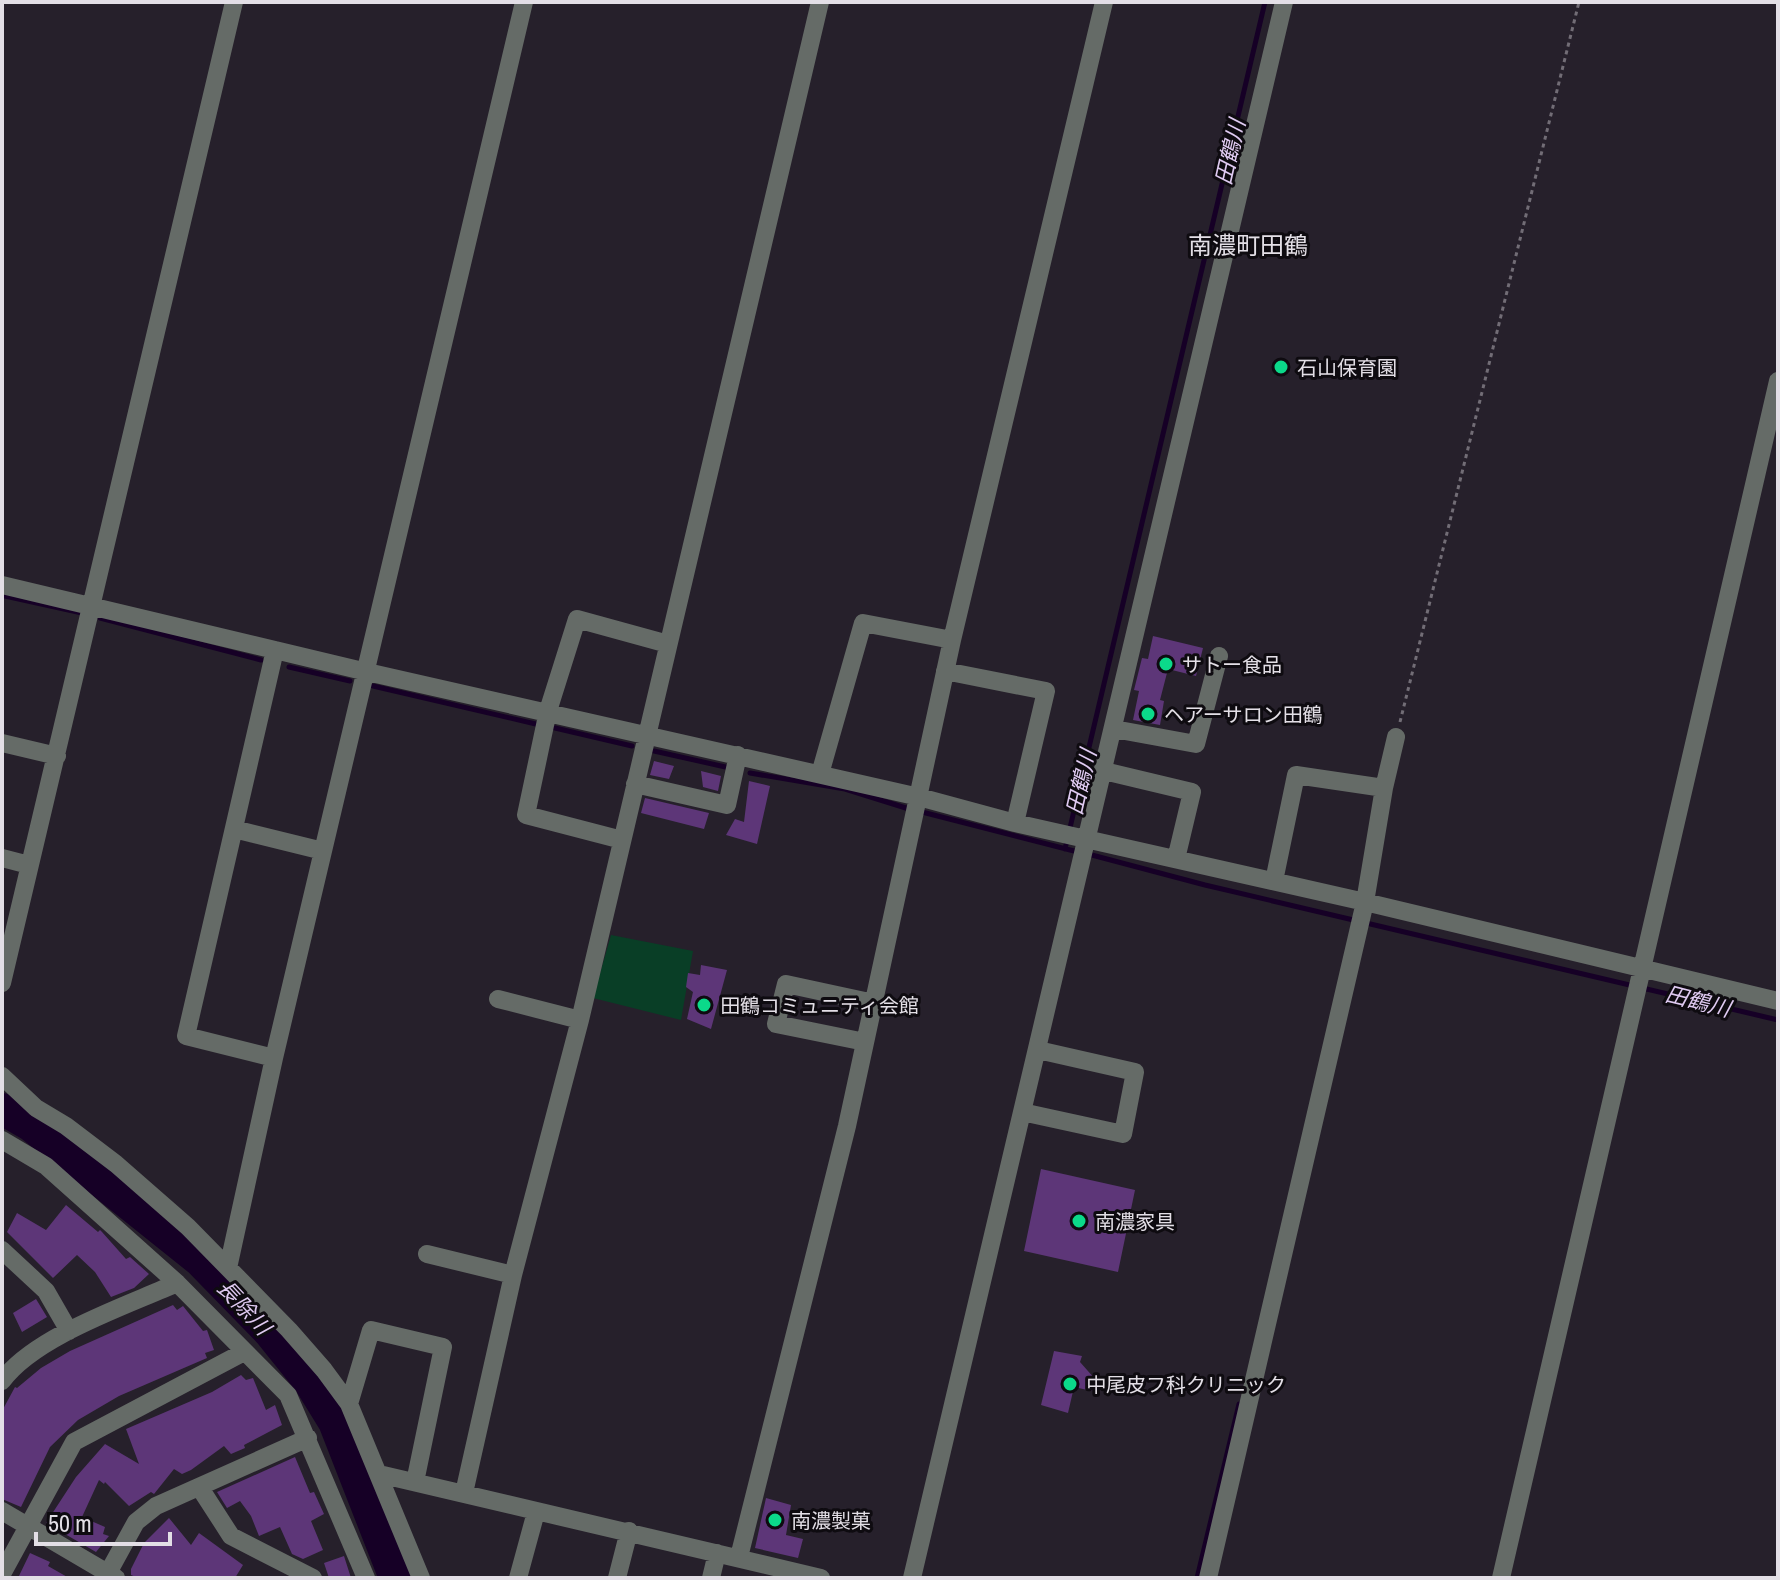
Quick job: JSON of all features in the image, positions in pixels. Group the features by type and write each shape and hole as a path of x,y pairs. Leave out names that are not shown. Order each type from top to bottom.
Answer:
{"street":[{"path":"2,983 6,942 57,756 234,2"},
{"path":"228,1268 274,1058 524,2"},
{"path":"464,1493 513,1275 580,1020 820,2"},
{"path":"739,1557 847,1126 952,640 1104,2"},
{"path":"912,1578 1284,2"},
{"path":"1501,1578 1778,381"},
{"path":"2,585 367,672 919,797 1054,832 1085,846 1176,859 1640,972 1778,1001"},
{"path":"622,840 526,815 548,711 577,619 668,644"},
{"path":"820,774 863,623 952,640"},
{"path":"274,1058 186,1036 275,650"},
{"path":"1114,729 1196,744 1219,656"},
{"path":"945,671 1046,691 1015,823"},
{"path":"1208,1578 1359,929 1396,737"},
{"path":"2,743 57,756"},
{"path":"635,784 727,805 738,755"},
{"path":"1104,771 1192,792 1176,859"},
{"path":"1274,881 1296,775 1384,788"},
{"path":"234,829 323,851"},
{"path":"2,858 29,865"},
{"path":"865,1042 776,1024 786,984 874,1003"},
{"path":"498,999 580,1020"},
{"path":"1022,1112 1123,1134 1135,1072 1038,1050"},
{"path":"2,1076 36,1108 66,1126 116,1164 188,1227 324,1370 349,1404 421,1578"},
{"path":"2,1140 46,1166 177,1283 288,1395 366,1578"},
{"path":"2,1250 46,1291 69,1331"},
{"path":"427,1254 513,1275"},
{"path":"2,1381 29,1355 69,1331 177,1283"},
{"path":"349,1404 371,1330 443,1347 415,1482"},
{"path":"2,1574 74,1442 244,1352"},
{"path":"2,1511 112,1576 136,1522 156,1506 308,1438"},
{"path":"379,1474 739,1557 811,1577"},
{"path":"200,1488 231,1536 313,1578"},
{"path":"518,1578 536,1512"},
{"path":"617,1578 629,1531"},
{"path":"711,1578 717,1553"}],"path":[{"path":"1396,737 1579,2"}],"green space":[{"path":"611,935 693,951 681,1020 593,998"}],"building":[{"name":"サトー食品","path":"1153,636 1203,648 1196,676 1168,669 1160,700 1164,701 1160,725 1133,720 1139,691 1134,690 1142,658 1148,659"},
{"path":"654,761 674,766 669,779 650,775"},
{"path":"701,771 721,776 718,791 703,787"},
{"path":"749,781 770,786 757,844 726,835 735,819 744,822"},
{"path":"645,798 709,813 704,829 641,813"},
{"name":"田鶴コミュニティ会館","path":"701,965 727,970 711,1029 687,1019 693,992 686,987 688,973 700,975"},
{"name":"南濃家具","path":"1041,1169 1135,1190 1118,1272 1024,1251"},
{"path":"66,1205 98,1232 100,1230 126,1259 130,1257 149,1274 134,1288 111,1297 95,1272 77,1255 53,1278 7,1232 17,1213 46,1230"},
{"path":"36,1299 47,1317 22,1332 13,1313"},
{"path":"173,1305 177,1310 183,1306 203,1331 207,1330 214,1350 205,1353 207,1358 119,1396 78,1420 50,1447 21,1507 2,1499 2,1411 15,1387 70,1351"},
{"name":"中尾皮フ科クリニック","path":"1054,1351 1082,1356 1080,1362 1095,1379 1092,1391 1074,1387 1068,1413 1041,1405"},
{"path":"241,1375 246,1380 253,1378 266,1410 275,1405 282,1425 231,1454 224,1446 182,1474 174,1469 154,1494 151,1492 129,1506 105,1482 99,1480 82,1517 105,1527 103,1534 109,1536 96,1552 46,1523 76,1477 105,1444 139,1464 126,1429 212,1392"},
{"path":"295,1457 310,1493 314,1492 324,1514 311,1521 323,1550 303,1559 292,1554 280,1527 259,1536 251,1516 240,1501 227,1508 217,1492"},
{"name":"南濃製菓","path":"766,1498 791,1505 786,1535 803,1539 798,1558 755,1548"},
{"path":"169,1518 191,1545 199,1533 243,1565 235,1578 138,1578 131,1575 144,1543"},
{"path":"30,1553 50,1562 48,1566 69,1578 18,1578"},
{"path":"344,1556 351,1578 329,1578 324,1563"}],"waterway":[{"name":"田鶴川","path":"1065,849 1265,2"},
{"path":"5,596 82,613"},
{"path":"100,618 261,660"},
{"path":"289,667 350,681"},
{"path":"373,686 540,725"},
{"path":"555,728 632,746"},
{"path":"654,751 730,768"},
{"path":"750,773 845,789 909,809"},
{"path":"922,812 1078,852"},
{"name":"田鶴川","path":"1088,854 1205,885 1778,1020"},
{"name":"長除川","path":"2,1109 30,1125 200,1261 269,1332 310,1383 334,1422 395,1578"},
{"path":"1197,1578 1239,1404"}],"place":[{"name":"石山保育園","path":"1281,367"},
{"name":"サトー食品","path":"1166,664"},
{"name":"ヘアーサロン田鶴","path":"1148,714"},
{"name":"田鶴コミュニティ会館","path":"704,1005"},
{"name":"南濃家具","path":"1079,1221"},
{"name":"中尾皮フ科クリニック","path":"1070,1384"},
{"name":"南濃製菓","path":"775,1520"}],"district":[{"name":"南濃町田鶴","path":"1248,245"}]}
